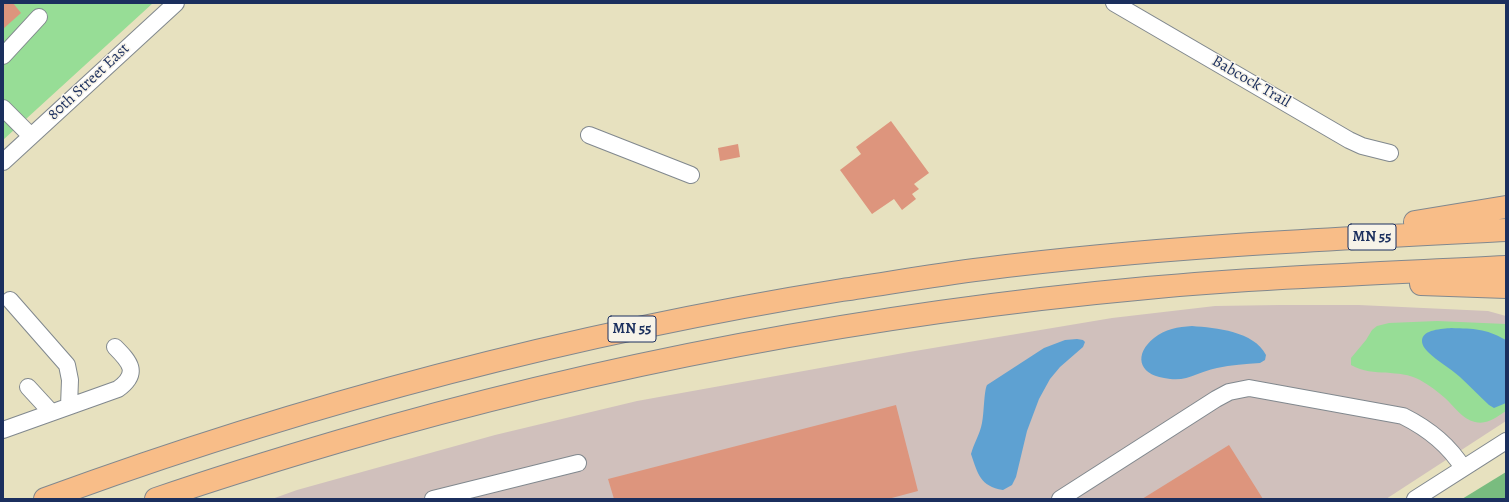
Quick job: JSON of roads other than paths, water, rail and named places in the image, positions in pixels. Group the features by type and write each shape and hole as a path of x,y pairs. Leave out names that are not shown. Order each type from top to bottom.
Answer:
{"highway":[{"path":"1237,245 1438,219 1506,207"},
{"name":"MN 55","path":"45,499 206,442 336,403 492,361 642,327 810,295 946,274 1106,255 1237,245 1506,230"},
{"name":"MN 55","path":"156,499 278,459 472,404 554,384 718,349 826,330 998,304 1148,288 1506,267"},
{"path":"1238,282 1340,281 1506,287"}],"street":[{"name":"80th Street East","path":"3,162 176,3"},
{"name":"Babcock Trail","path":"1114,3 1349,140 1362,146 1390,153"},
{"path":"3,56 39,17"},
{"path":"3,108 30,136"},
{"path":"589,135 691,175"},
{"path":"10,300 67,365 70,380 69,406"},
{"path":"3,430 118,389 127,382 130,375 131,366 125,357 115,347"},
{"path":"28,387 51,412"},
{"path":"1060,499 1216,399 1229,392 1249,388 1403,416 1420,424 1440,440 1457,458 1463,468"},
{"path":"1415,499 1506,441"},
{"path":"433,499 578,463"}],"water":[{"path":"1192,326 1234,332 1244,336 1260,347 1266,355 1265,360 1260,363 1217,368 1179,379 1155,376 1144,368 1142,362 1143,350 1154,338 1163,332 1172,329"},
{"path":"1451,328 1485,331 1506,340 1506,403 1494,408 1489,405 1460,377 1435,358 1425,348 1422,341 1425,334 1438,329"},
{"path":"1077,339 1085,342 1083,347 1060,367 1050,379 1039,399 1027,431 1016,477 1012,485 1003,490 989,486 978,473 971,454 983,419 987,385 1044,348 1065,340"}]}
